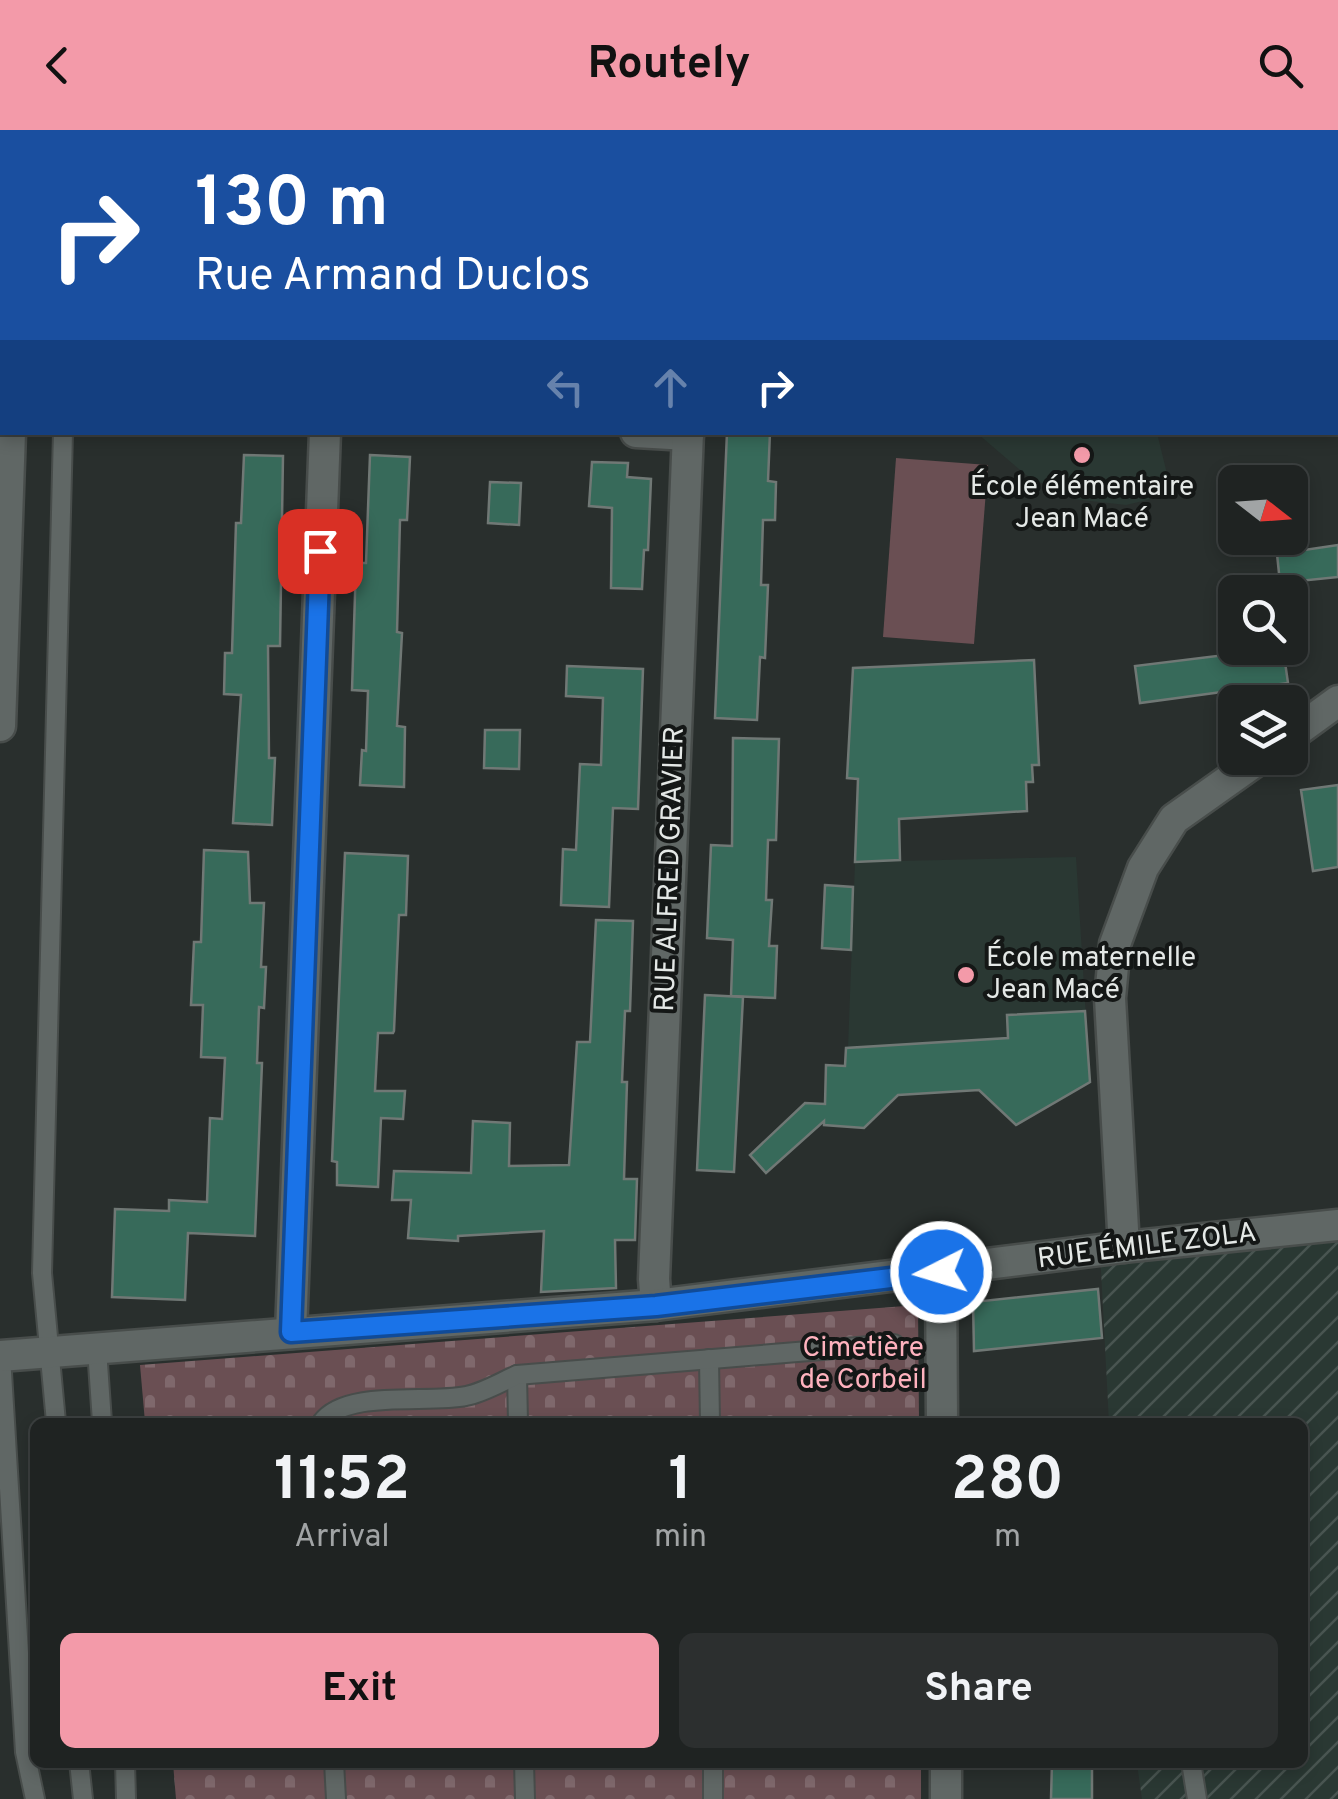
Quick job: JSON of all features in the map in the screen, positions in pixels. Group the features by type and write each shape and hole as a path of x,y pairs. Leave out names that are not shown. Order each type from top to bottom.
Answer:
{"street":[{"path":"0,726 10,435"},
{"path":"291,1332 325,435"},
{"name":"RUE ALFRED GRAVIER","path":"656,1306 688,435"},
{"path":"1308,723 1338,702"},
{"path":"1124,1247 1110,998 1115,944 1143,868 1174,819 1236,775"},
{"name":"RUE ÉMILE ZOLA","path":"1,1356 656,1306 1124,1247 1338,1225"},
{"path":"941,1272 942,1418"},
{"path":"946,1768 946,1799"}],"lane":[{"path":"56,1418 42,1273 63,435"},
{"path":"325,1418 352,1405 468,1396 517,1375 894,1344"},
{"path":"97,1349 102,1418"},
{"path":"1,1356 25,1752 35,1799"},
{"path":"710,1359 710,1418"},
{"path":"517,1375 518,1418"},
{"path":"80,1768 83,1799"},
{"path":"125,1768 126,1799"},
{"path":"334,1768 336,1799"},
{"path":"524,1768 525,1799"},
{"path":"713,1768 713,1799"},
{"path":"1192,1768 1197,1799"}],"shaded area":[{"name":"École élémentaire Jean Macé","path":"979,435 1157,435 1172,494 1126,505 1073,499 1026,475"},
{"name":"École maternelle Jean Macé","path":"1076,857 1090,1082 1016,1125 978,1090 898,1095 864,1128 845,1127 855,862"},
{"path":"1338,1225 1338,1799 1142,1799 1138,1768 1308,1768 1308,1418 1109,1418 1100,1251"}],"green space":[{"path":"896,458 988,465 974,644 883,637"},
{"name":"Cimetière de Corbeil","path":"918,1305 919,1418 145,1418 140,1365"},
{"path":"173,1768 921,1768 921,1799 176,1799"}],"building":[{"path":"727,435 770,435 768,481 776,482 775,520 763,520 761,585 768,585 757,720 715,718"},
{"path":"244,455 283,456 280,646 268,646 269,758 275,758 272,825 233,823 241,695 224,694 225,653 232,653 236,523 241,523"},
{"path":"370,455 410,457 407,520 400,520 397,632 402,633 397,726 405,727 404,787 360,785 362,750 366,751 368,691 352,690 356,563 366,563"},
{"path":"592,462 628,463 627,477 651,479 642,589 611,588 612,508 589,506"},
{"path":"490,482 521,483 519,525 488,523"},
{"path":"1338,545 1338,577 1308,580 1308,575 1279,575 1277,555 1308,555 1308,549"},
{"path":"1218,656 1218,665 1285,665 1288,683 1218,685 1218,692 1140,703 1135,666"},
{"path":"1034,660 1039,765 1032,765 1033,782 1026,782 1027,811 899,819 900,860 855,862 858,779 847,778 853,668"},
{"path":"567,666 643,669 638,809 613,808 609,907 561,905 563,849 576,850 580,764 601,765 603,698 566,696"},
{"path":"485,730 520,730 519,769 484,768"},
{"path":"733,738 779,739 776,840 768,840 766,900 772,900 769,946 777,946 775,998 731,996 733,940 707,938 711,845 732,846"},
{"path":"1338,785 1338,867 1313,871 1301,790"},
{"path":"204,850 248,852 250,903 264,903 261,967 266,967 264,1008 259,1007 257,1063 262,1063 255,1236 188,1233 185,1300 112,1297 115,1209 169,1211 169,1200 207,1202 210,1118 222,1119 225,1058 201,1057 203,1005 191,1005 194,942 201,942"},
{"path":"345,853 408,856 406,915 399,915 394,1031 378,1033 375,1091 405,1091 403,1119 381,1118 378,1187 337,1185 337,1162 332,1161"},
{"path":"825,885 853,887 851,950 822,948"},
{"path":"596,920 633,921 630,1011 625,1011 622,1082 627,1082 624,1179 637,1179 635,1240 615,1240 616,1288 541,1292 544,1231 458,1236 458,1241 408,1238 411,1200 392,1200 394,1171 471,1173 473,1121 510,1123 509,1166 569,1165 577,1042 590,1042"},
{"path":"705,995 743,997 734,1172 697,1170"},
{"path":"1085,1011 1090,1082 1016,1125 979,1090 898,1095 864,1128 824,1125 824,1121 766,1173 750,1155 805,1103 825,1104 826,1065 845,1066 846,1048 1008,1038 1007,1015"},
{"path":"1098,1289 1102,1338 974,1351 973,1302"},
{"path":"1052,1768 1092,1768 1092,1799 1051,1799"}],"place":[{"name":"École élémentaire Jean Macé","path":"1082,455"},
{"name":"École maternelle Jean Macé","path":"966,975"}],"route":[{"path":"320,551 291,1332 656,1306 941,1272"}]}
